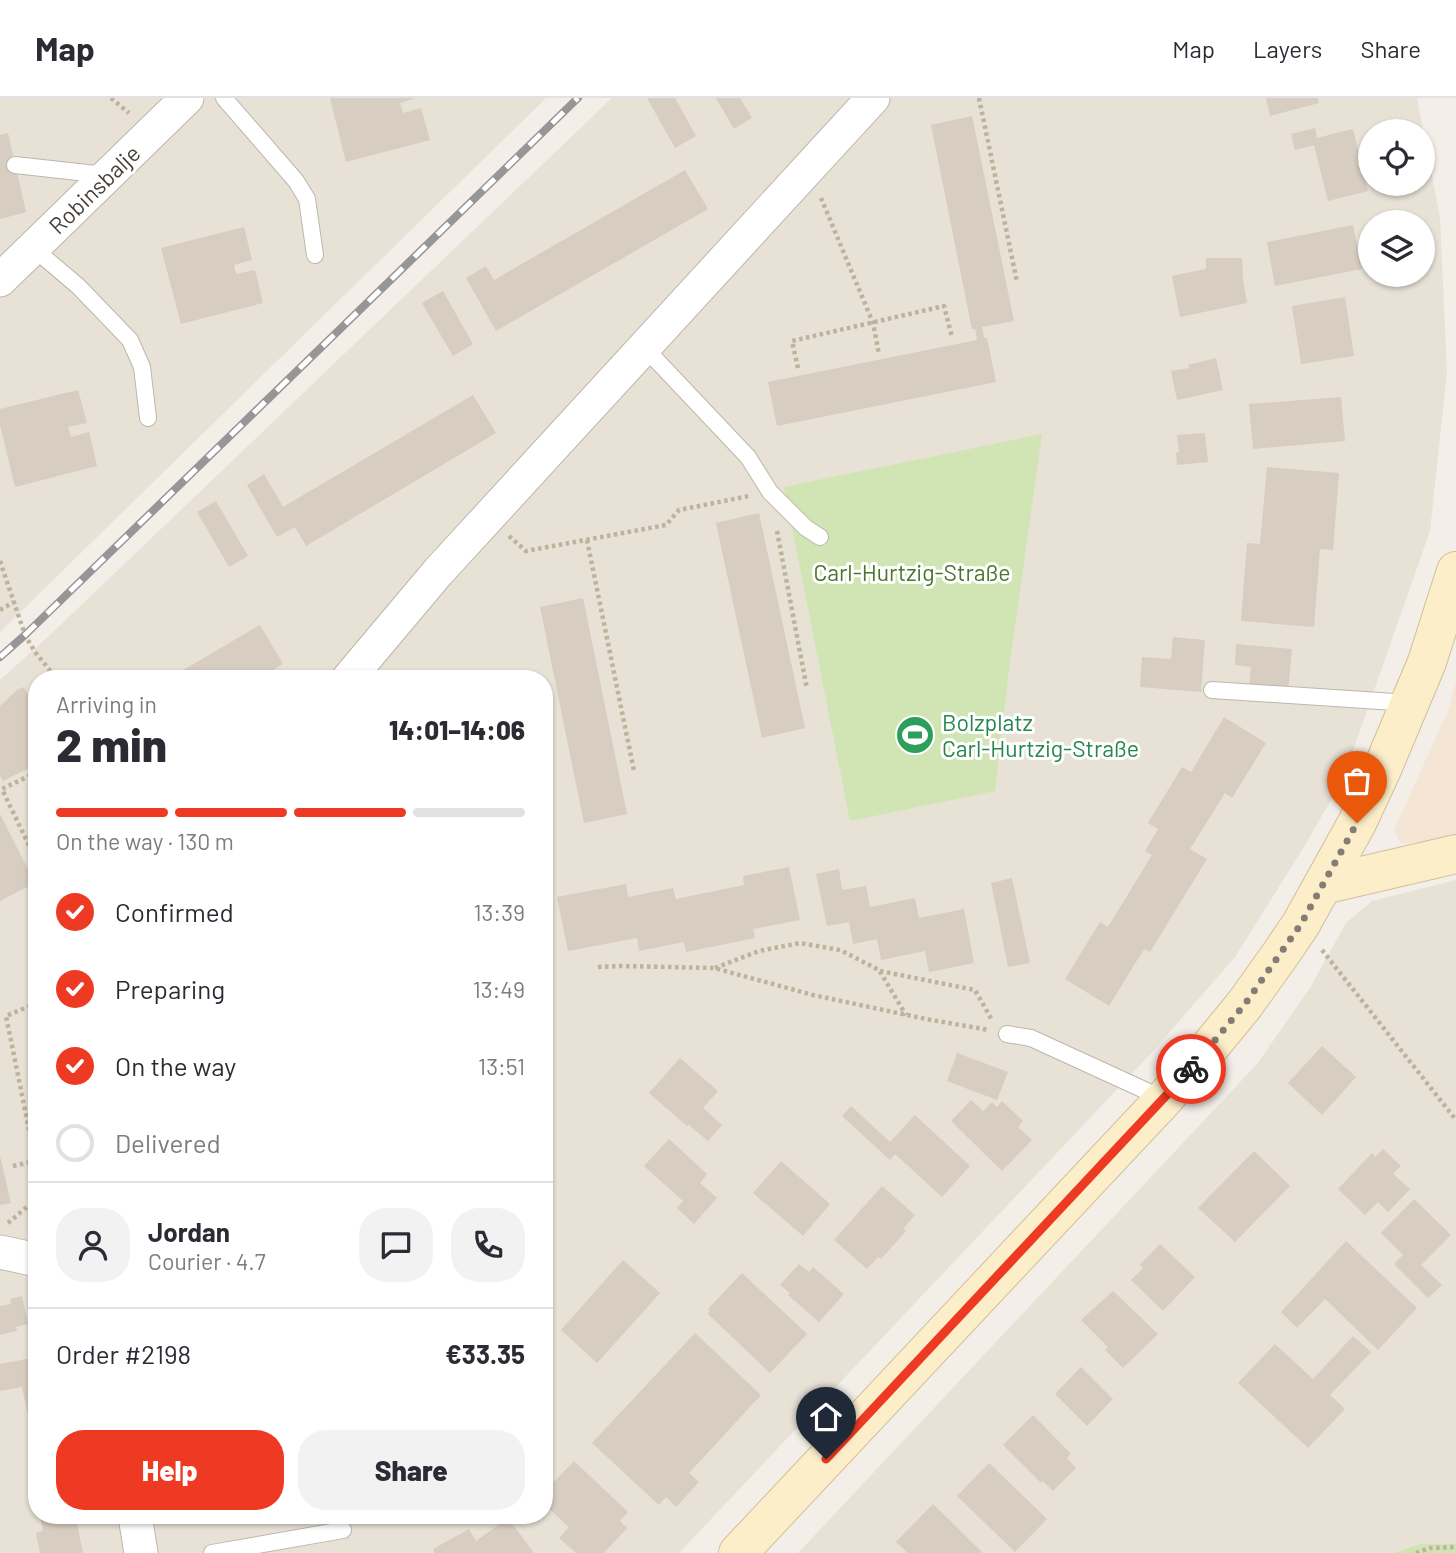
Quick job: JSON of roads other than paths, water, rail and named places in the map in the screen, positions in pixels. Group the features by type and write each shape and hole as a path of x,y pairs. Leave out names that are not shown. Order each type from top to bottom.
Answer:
{"main road":[{"path":"738,1553 1164,1099 1245,1004 1301,924 1357,823 1432,649 1456,571"},
{"path":"1323,885 1456,855"}],"street":[{"name":"Robinsbalje","path":"0,280 187,98"},
{"path":"356,670 438,572 873,98"},
{"path":"0,1252 28,1258"},
{"path":"137,1524 142,1553"}],"lane":[{"path":"224,98 296,181 307,199 315,255"},
{"path":"15,165 107,176"},
{"path":"33,248 78,286 130,341 142,367 148,418"},
{"path":"644,347 748,457 770,492 806,528 820,537"},
{"path":"1212,690 1410,703"},
{"path":"1003,1033 1031,1038 1164,1099"},
{"path":"212,1553 343,1530"}],"railway":[{"path":"0,657 578,98"}],"place":[{"name":"Bolzplatz Carl-Hurtzig-Straße","path":"915,735"}],"park label":[{"name":"Carl-Hurtzig-Straße","path":"912,572"}]}
